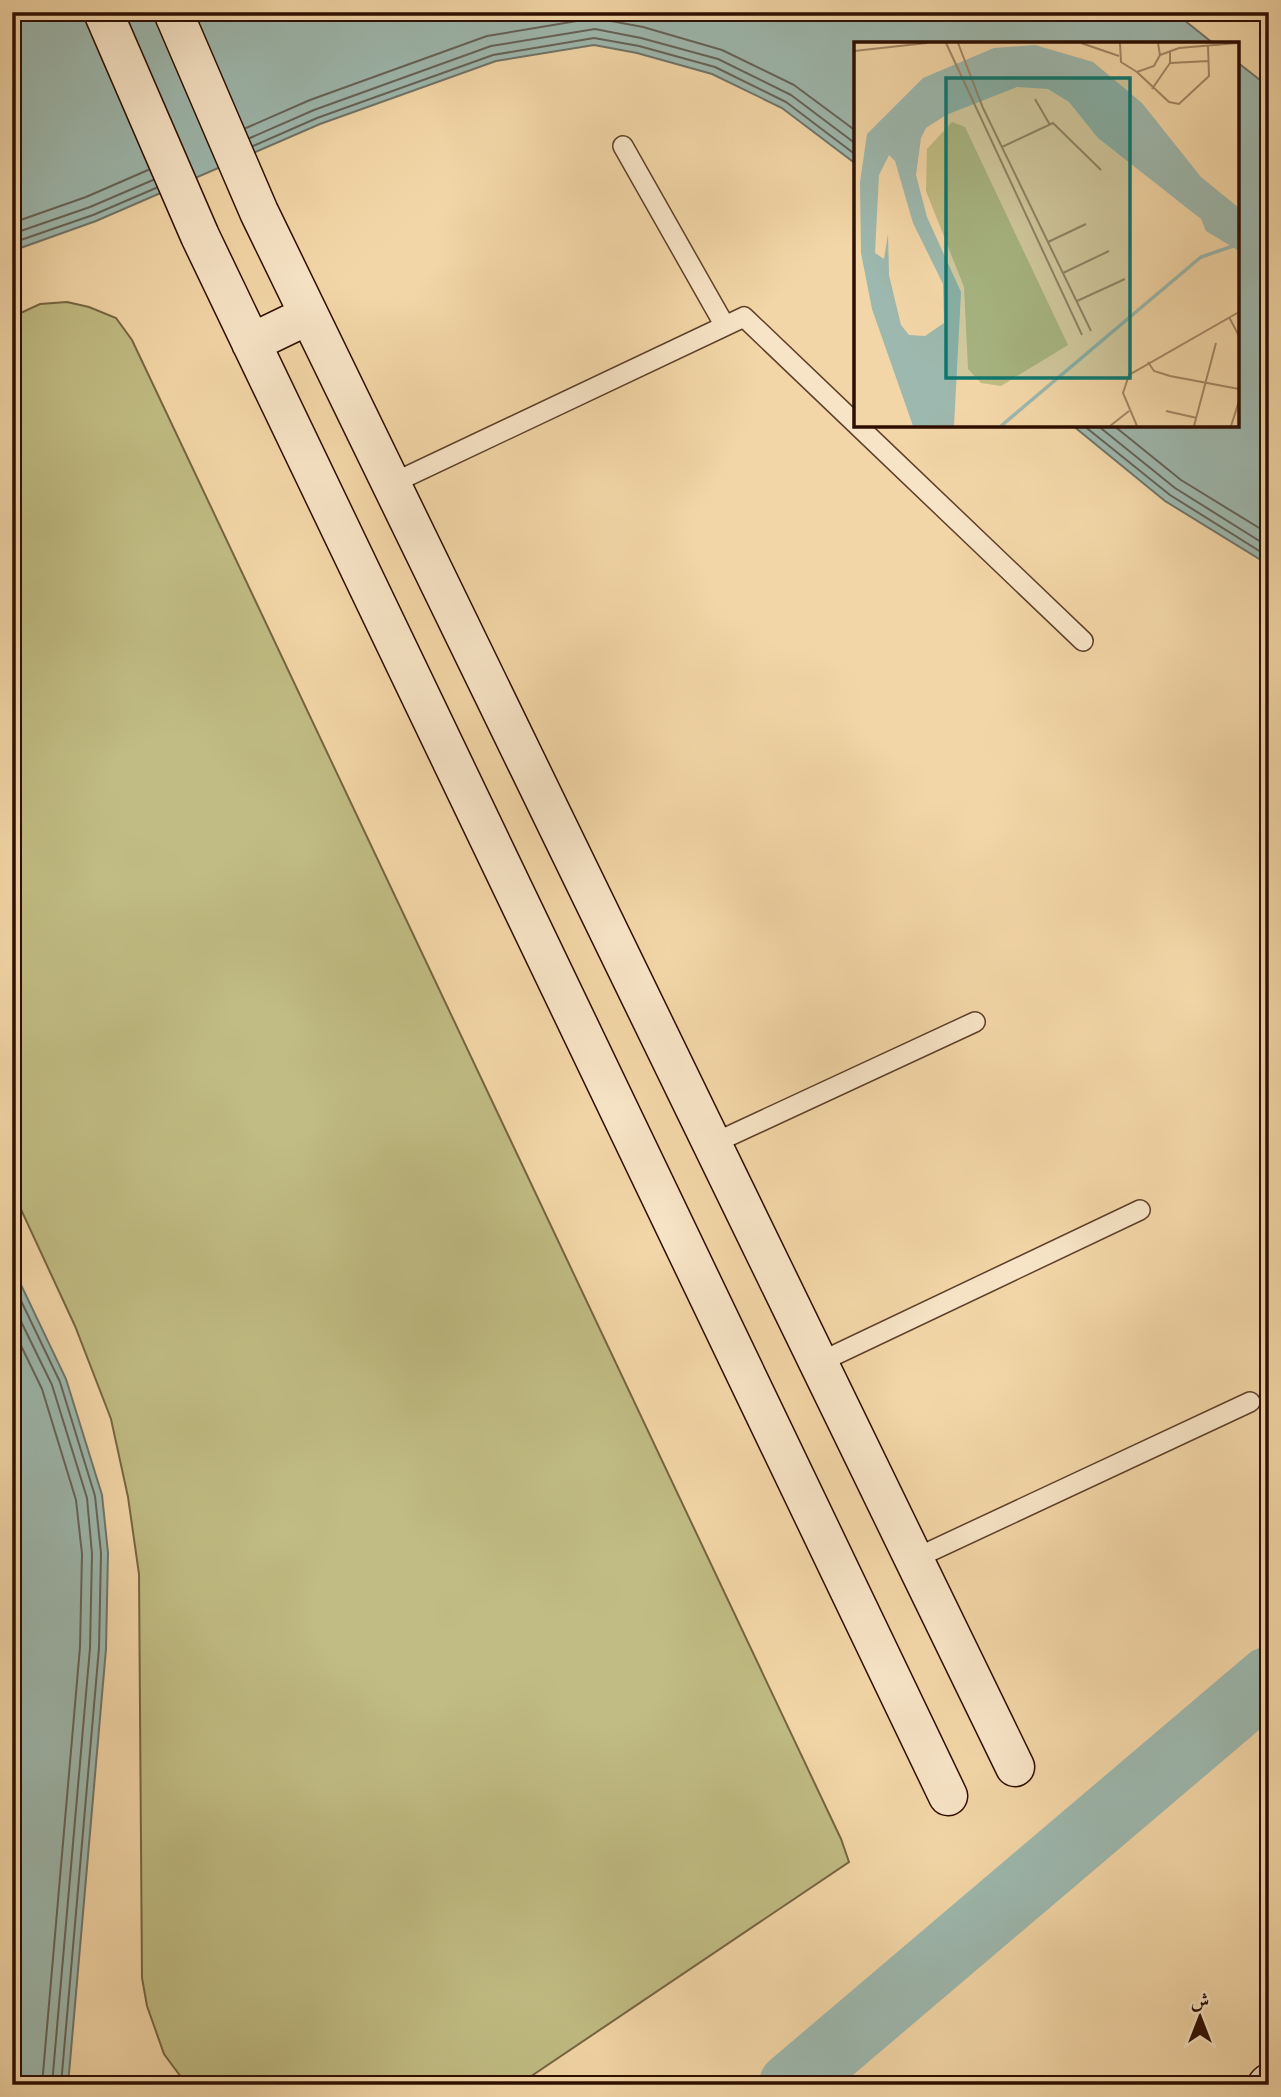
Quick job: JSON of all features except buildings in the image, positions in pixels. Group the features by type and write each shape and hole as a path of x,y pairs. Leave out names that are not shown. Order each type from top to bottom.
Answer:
{"street":[{"path":"103,12 200,236 948,1796"},
{"path":"173,12 260,212 309,315 1014,1767"},
{"path":"251,343 309,315"}],"lane":[{"path":"623,146 725,326"},
{"path":"391,484 744,317 854,423"},
{"path":"858,427 1083,641"},
{"path":"712,1144 975,1022"},
{"path":"818,1363 1140,1210"},
{"path":"914,1559 1250,1402"}],"shaded area":[{"path":"67,302 116,318 132,340 841,1839 849,1862 518,2085 187,2085 164,2054 147,2006 142,1978 139,1574 128,1497 111,1419 75,1326 12,1190 12,317 40,304"}],"water":[{"path":"12,12 1174,12 1212,42 854,42 854,162 782,108 712,74 637,53 594,45 496,61 320,124 96,221 12,251"},
{"path":"1239,64 1269,87 1269,565 1165,501 1074,427 1239,427"},
{"path":"12,1266 66,1379 102,1495 108,1553 106,1649 68,2085 12,2085"}],"waterway":[{"path":"791,2085 1269,1679"}]}
